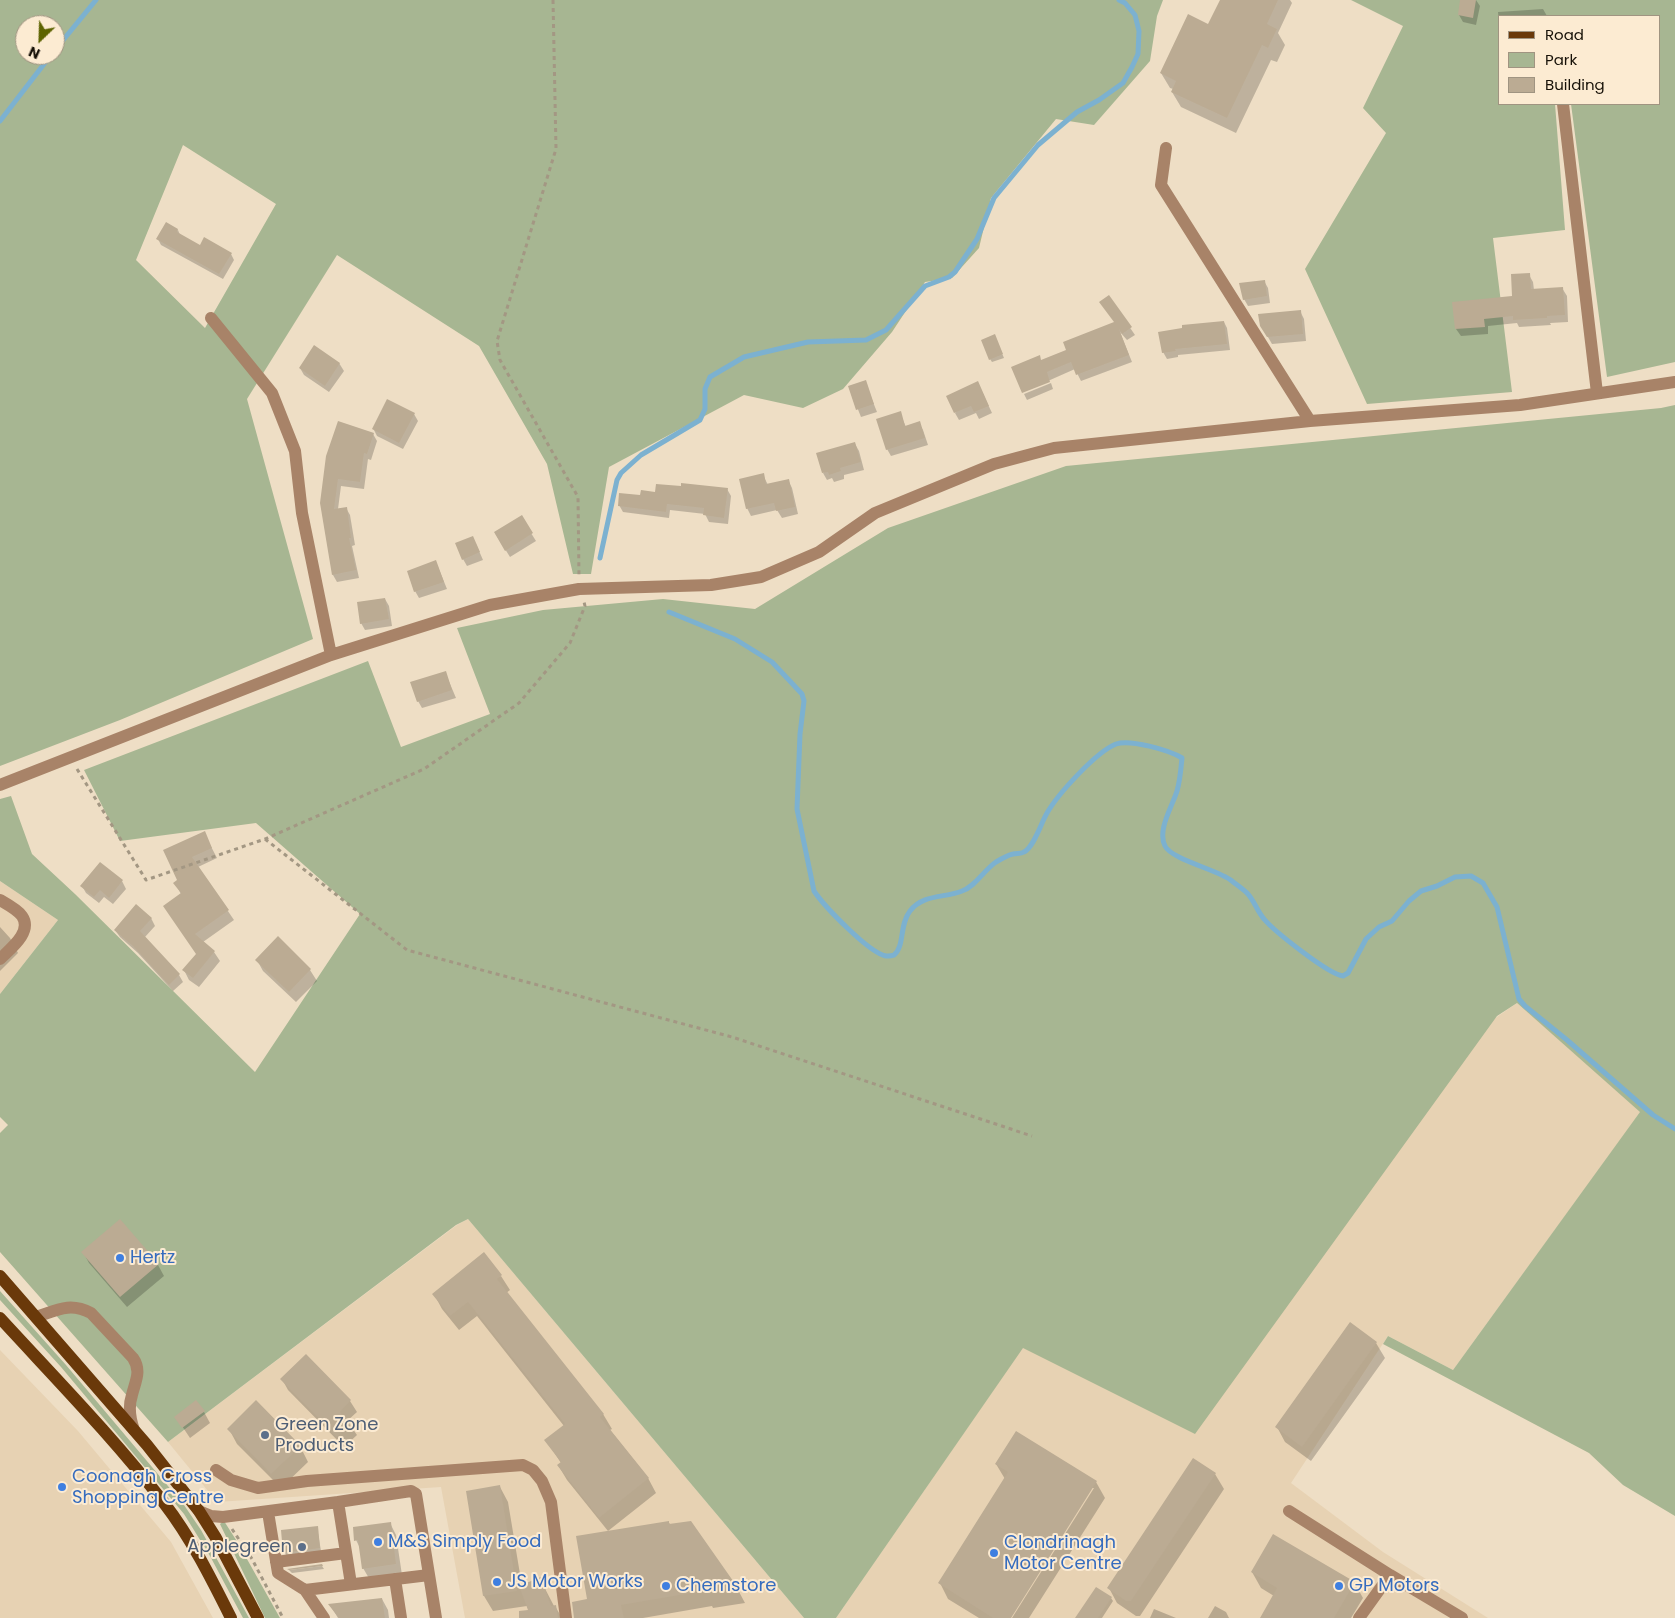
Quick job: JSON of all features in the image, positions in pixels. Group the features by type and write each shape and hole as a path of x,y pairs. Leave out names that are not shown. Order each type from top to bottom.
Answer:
{"main road":[{"path":"0,1276 134,1430 199,1511 216,1538 258,1618"},
{"path":"0,1318 130,1461 165,1504 196,1550 231,1618"}],"street":[{"path":"1563,105 1597,393"},
{"path":"1166,148 1161,185 1310,421"},
{"path":"211,318 272,393 295,451 302,513 331,655"},
{"path":"0,785 331,655 490,605 579,589 711,585 760,577 819,552 875,513 994,464 1054,448 1310,421 1520,405 1675,382"},
{"path":"0,900 22,915 25,923 23,933 18,942 0,959"},
{"path":"36,1317 66,1307 83,1308 91,1312 133,1358 138,1371 130,1406 130,1420 134,1430"},
{"path":"216,1470 231,1480 258,1488 307,1481 523,1465 532,1470 542,1481 550,1502 566,1618"},
{"path":"199,1511 211,1516 223,1517 414,1492 416,1494 436,1618"},
{"path":"338,1502 351,1584"},
{"path":"1290,1511 1390,1575 1462,1618"},
{"path":"268,1512 278,1573 305,1590 324,1618"},
{"path":"276,1562 346,1553"},
{"path":"305,1590 429,1575"},
{"path":"1359,1618 1390,1575"},
{"path":"395,1579 401,1618"}],"path":[{"path":"70,757 146,880 265,839 424,769 519,703 570,643 586,606 579,589 578,497 500,360 497,341 556,149 553,0"},
{"path":"265,839 407,950 732,1037 1032,1136"}],"shaded area":[{"path":"0,881 58,920 0,994"},
{"path":"1517,1003 1641,1112 1453,1370 1388,1336 1291,1483 1383,1552 1488,1618 836,1618 1023,1347"},
{"path":"468,1219 804,1618 465,1618 441,1487 217,1502 168,1442 457,1225"},
{"name":"Coonagh Cross Shopping Centre","path":"0,1350 78,1431 171,1542 213,1618 0,1618"}],"green space":[{"path":"0,0 1163,0 1157,16 1150,61 1094,125 1056,119 991,198 979,248 952,278 925,282 892,332 843,389 803,408 744,395 609,467 591,574 573,574 547,464 479,346 337,255 247,399 313,639 120,720 0,766","holes":["183,145 276,204 205,328 136,260"]},
{"path":"1351,0 1675,0 1675,362 1607,377 1571,105 1660,105 1660,15 1498,15 1498,105 1555,105 1565,230 1493,238 1512,392 1367,404 1305,269 1386,133 1363,108 1403,26"},
{"path":"1675,405 1675,1516 1623,1485 1589,1453 1383,1344 1388,1336 1453,1370 1640,1112 1517,1003 1497,1016 1195,1434 1023,1348 836,1618 804,1618 468,1219 456,1225 168,1442 0,1252 0,1133 8,1125 0,1117 0,994 58,920 0,881 0,799 11,796 32,854 255,1072 360,914 256,823 120,841 84,770 368,661 401,747 490,714 457,628 543,610 663,599 755,609 888,528 1066,466 1661,408"},
{"path":"0,1291 66,1365 184,1505 201,1530 249,1618 243,1618 210,1556 184,1514 61,1367 0,1300"},
{"path":"224,1521 280,1618 265,1618 220,1524"}],"building":[{"path":"1220,0 1278,0 1267,24 1277,29 1268,48 1262,45 1227,118 1171,92 1176,81 1160,73 1188,14 1208,24"},
{"path":"1460,0 1476,0 1473,18 1458,15"},
{"path":"166,222 178,229 177,232 200,245 204,237 232,253 219,274 156,239"},
{"path":"1530,273 1531,289 1563,287 1565,315 1513,320 1513,316 1484,319 1485,327 1455,329 1452,302 1512,296 1511,274"},
{"path":"1265,280 1267,296 1243,300 1239,283"},
{"path":"1109,295 1132,327 1122,334 1119,329 1129,355 1076,375 1071,362 1047,372 1050,382 1022,393 1011,367 1040,355 1041,360 1066,350 1063,342 1114,322 1099,302"},
{"path":"1301,310 1303,334 1267,337 1260,326 1258,314"},
{"path":"1224,321 1227,344 1175,349 1176,351 1162,353 1158,332 1182,328 1182,325"},
{"path":"995,334 1003,354 989,360 981,340"},
{"path":"314,345 340,363 325,386 299,368"},
{"path":"866,380 874,404 856,410 848,386"},
{"path":"978,381 989,406 974,412 971,406 954,413 946,396"},
{"path":"387,399 415,413 399,443 372,429"},
{"path":"901,411 905,426 920,421 925,438 886,450 876,419"},
{"path":"338,421 374,433 367,454 364,453 360,482 338,479 334,509 347,507 351,538 349,538 356,570 332,575 320,503 326,456"},
{"path":"855,442 861,462 840,468 841,471 829,475 828,472 822,473 816,453"},
{"path":"764,473 766,484 789,479 795,507 776,511 774,503 746,509 739,479"},
{"path":"681,483 728,488 724,518 703,515 704,508 667,504 666,512 618,506 619,493 640,495 641,490 655,492 656,484 681,486"},
{"path":"522,515 533,533 505,551 494,532"},
{"path":"473,536 480,552 462,560 455,543"},
{"path":"436,560 444,582 414,592 407,571"},
{"path":"385,598 389,619 360,624 357,602"},
{"path":"446,671 452,690 417,702 410,682"},
{"path":"205,831 212,848 192,857 229,910 195,934 215,951 193,978 182,970 196,954 163,906 181,893 173,883 177,880 163,850"},
{"path":"100,862 123,880 109,898 100,890 94,897 80,886"},
{"path":"136,904 152,918 140,931 180,974 169,985 133,946 114,930"},
{"path":"278,936 311,969 289,992 255,960"},
{"name":"Hertz","path":"120,1219 159,1264 120,1297 81,1252"},
{"path":"484,1252 502,1275 497,1279 604,1414 600,1417 649,1478 599,1518 557,1465 561,1462 544,1440 565,1424 468,1302 450,1316 432,1294"},
{"path":"1350,1322 1377,1342 1302,1447 1275,1427"},
{"path":"306,1354 351,1400 340,1412 351,1423 337,1437 280,1379"},
{"path":"196,1400 205,1411 182,1428 174,1417"},
{"path":"256,1400 301,1446 271,1474 227,1429"},
{"path":"1016,1431 1097,1481 1011,1618 993,1618 938,1583 1008,1472 995,1464"},
{"path":"1193,1458 1216,1473 1131,1601 1126,1601 1107,1588"},
{"path":"500,1485 517,1591 483,1596 466,1491"},
{"path":"669,1521 669,1524 691,1521 738,1588 703,1593 703,1591 621,1605 624,1618 574,1618 572,1602 587,1599 576,1536"},
{"path":"391,1522 396,1564 362,1569 358,1540 354,1541 353,1527"},
{"path":"318,1526 320,1548 283,1553 281,1530"},
{"path":"1273,1534 1355,1582 1334,1618 1260,1618 1277,1588 1251,1572"},
{"path":"322,1564 323,1566 287,1569"},
{"path":"541,1577 551,1606 556,1605 558,1618 519,1618 519,1611 528,1610 519,1586"},
{"path":"1096,1587 1112,1597 1098,1618 1075,1618"},
{"path":"382,1598 385,1618 339,1618 328,1604"}],"waterway":[{"path":"65,38 96,0"},
{"path":"600,558 617,480 621,473 641,455 700,420 705,409 705,389 710,377 744,357 808,342 866,340 886,330 925,286 949,277 955,272 977,239 994,198 1038,145 1077,112 1099,100 1123,83 1138,54 1139,31 1135,15 1125,3 1119,0"},
{"path":"0,121 43,65"},
{"path":"669,612 735,639 772,662 802,694 804,701 800,734 797,809 814,891 847,928 878,953 886,956 894,955 900,946 904,923 915,906 928,899 967,889 996,862 1009,855 1023,853 1028,849 1052,805 1078,774 1098,755 1116,744 1130,743 1149,746 1182,758 1178,787 1163,833 1163,840 1169,851 1232,881 1247,893 1259,913 1278,933 1326,968 1343,976 1348,973 1366,939 1379,927 1392,921 1409,901 1421,891 1455,877 1471,876 1483,883 1497,907 1519,999 1653,1115 1675,1129"}],"place":[{"name":"Hertz","path":"120,1258"},
{"name":"Green Zone Products","path":"265,1435"},
{"name":"Coonagh Cross Shopping Centre","path":"62,1487"},
{"name":"M&S Simply Food","path":"378,1542"},
{"name":"Applegreen","path":"302,1547"},
{"name":"Clondrinagh Motor Centre","path":"994,1553"},
{"name":"JS Motor Works","path":"497,1582"},
{"name":"Chemstore","path":"666,1586"},
{"name":"GP Motors","path":"1339,1586"}]}
